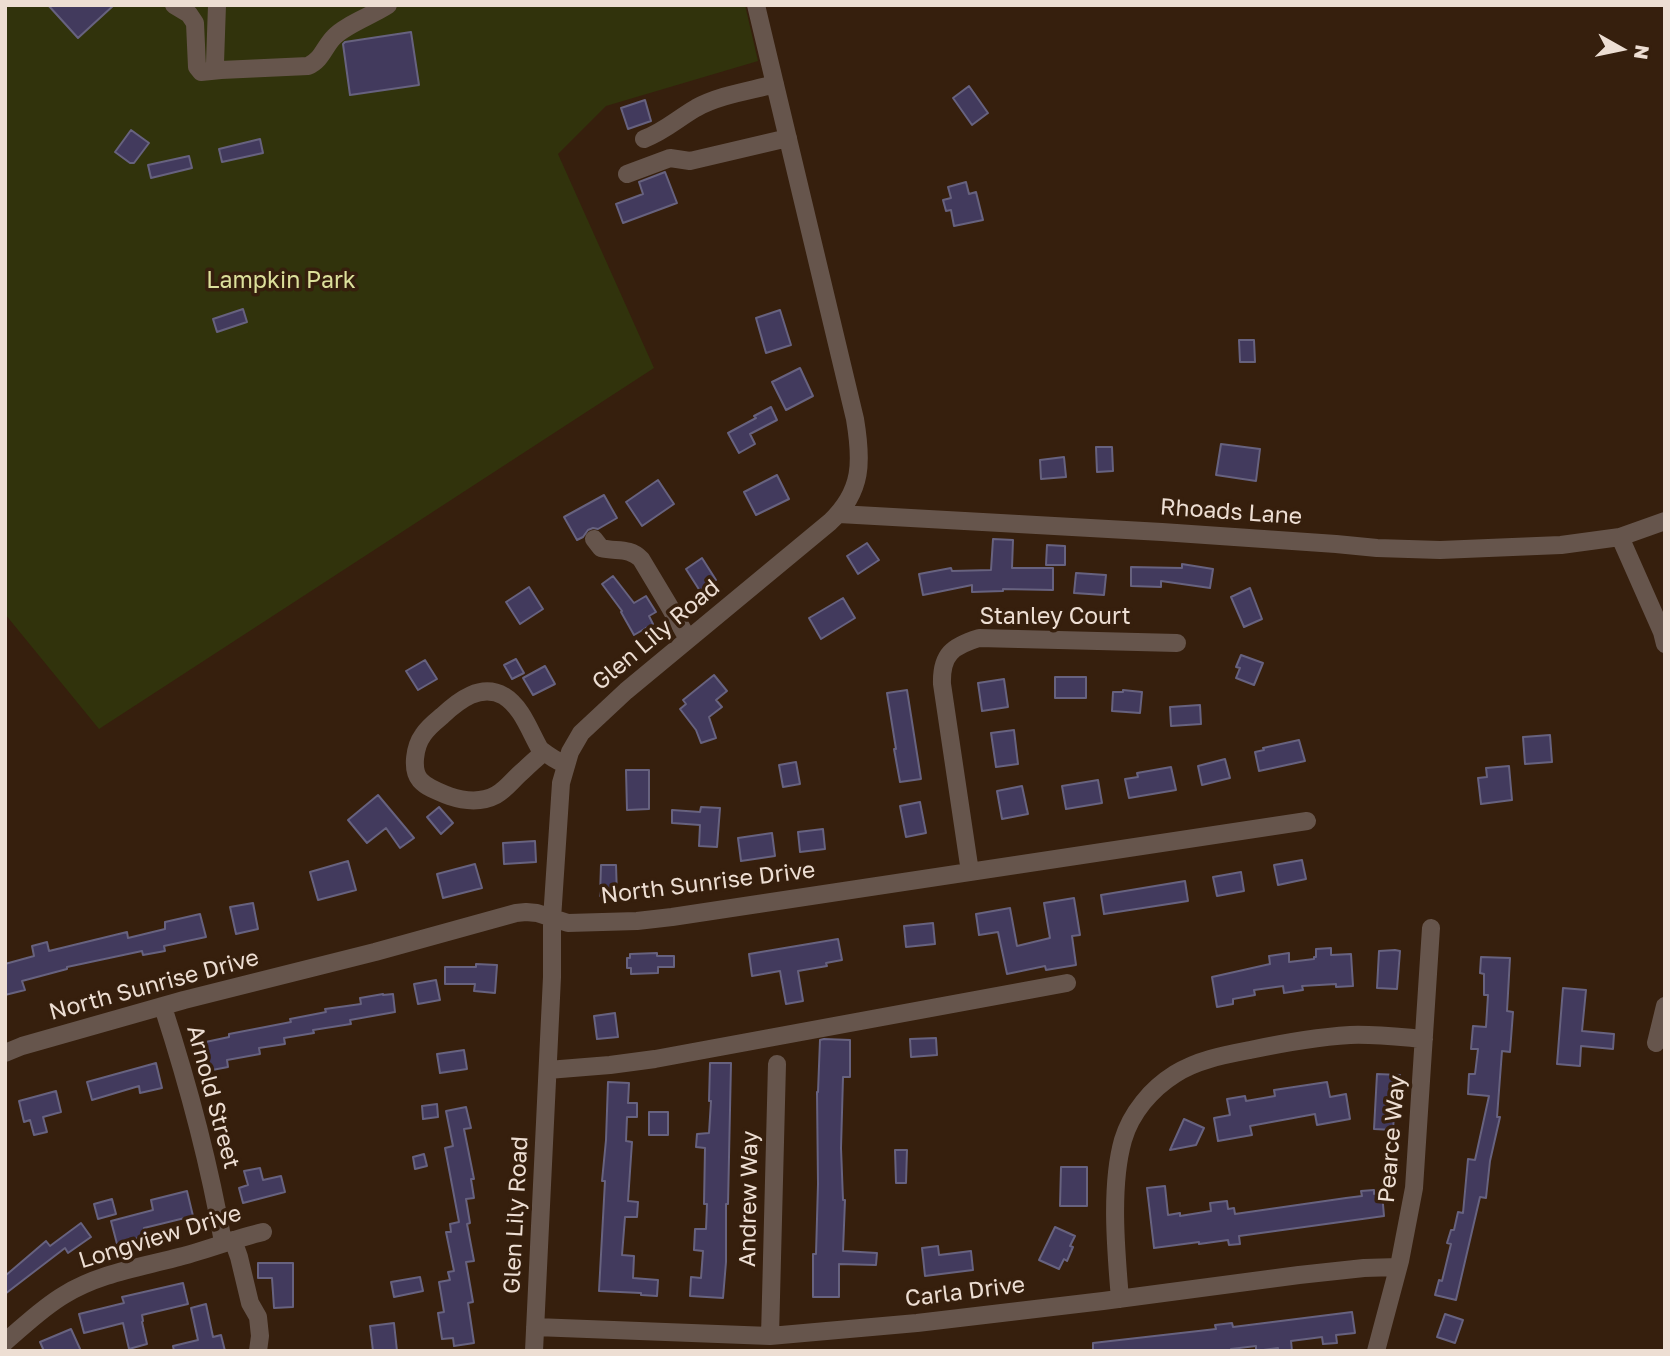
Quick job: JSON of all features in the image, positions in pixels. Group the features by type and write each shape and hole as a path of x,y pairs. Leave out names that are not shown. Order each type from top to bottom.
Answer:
{"street":[{"path":"174,5 194,14 197,67 201,72 308,65 316,62 339,33 388,5"},
{"path":"217,5 215,66 221,70"},
{"name":"Glen Lily Road","path":"534,1351 552,977 552,919 561,783 570,752 582,733 626,691 839,514 854,490 859,469 860,445 855,419 756,5"},
{"path":"644,139 659,134 697,108 718,99 775,84"},
{"path":"626,174 670,158 690,161 788,138"},
{"name":"Rhoads Lane","path":"839,514 1419,550 1561,545 1620,537 1665,521"},
{"path":"1620,537 1662,632 1665,645"},
{"path":"594,539 601,548 621,549 636,554 688,639"},
{"name":"Stanley Court","path":"970,872 943,684 942,670 946,657 955,648 979,638 1177,643"},
{"path":"544,752 497,795 484,800 471,801 431,789 420,780 415,767 416,751 422,736 432,724 459,700 481,691 494,692 517,707 540,749 566,765"},
{"name":"North Sunrise Drive","path":"5,1053 22,1046 410,943 503,915 537,913 568,923 638,921 1307,821"},
{"name":"Pearce Way","path":"1376,1351 1398,1267 1414,1188 1431,928"},
{"path":"548,1070 654,1059 1067,983"},
{"path":"1656,1043 1665,1006"},
{"name":"Arnold Street","path":"163,1007 192,1102 228,1241 239,1258 250,1303 258,1317 258,1351"},
{"path":"1120,1299 1116,1208 1119,1156 1130,1123 1139,1108 1162,1084 1204,1061 1273,1045 1351,1035 1424,1039"},
{"name":"Andrew Way","path":"770,1336 777,1064"},
{"name":"Longview Drive","path":"5,1342 63,1295 85,1284 104,1276 178,1258 263,1232"},
{"name":"Carla Drive","path":"535,1327 770,1336 917,1323 1299,1275 1398,1267"}],"green space":[{"name":"Lampkin Park","path":"5,5 745,5 758,61 606,106 558,154 654,368 99,729 5,614"}],"building":[{"path":"48,5 114,5 78,38"},
{"path":"411,32 419,85 350,95 343,44"},
{"path":"969,86 988,113 972,125 953,98"},
{"path":"645,100 651,121 628,129 621,108"},
{"path":"131,130 149,143 134,163 115,152"},
{"path":"260,139 263,153 222,162 219,149"},
{"path":"189,156 192,168 151,178 148,165"},
{"path":"665,172 677,203 623,223 616,204 643,194 639,182"},
{"path":"966,182 969,194 976,192 983,220 954,226 951,210 946,211 943,200 951,198 948,187"},
{"path":"243,309 247,322 217,332 213,319"},
{"path":"780,310 791,345 766,353 756,318"},
{"path":"1239,340 1254,340 1255,362 1240,362"},
{"path":"800,368 813,396 786,410 772,382"},
{"path":"771,407 777,420 750,434 755,444 739,453 728,433"},
{"path":"1221,444 1260,449 1256,481 1216,475"},
{"path":"1096,447 1112,447 1113,471 1097,472"},
{"path":"1064,457 1066,477 1041,479 1040,460"},
{"path":"777,475 789,499 756,515 744,492"},
{"path":"658,480 674,504 642,526 626,502"},
{"path":"604,495 617,518 598,529 588,530 577,540 564,517"},
{"path":"993,539 1013,540 1012,568 1053,568 1053,590 1003,589 972,592 972,585 923,595 919,574 951,568 952,571 991,570"},
{"path":"867,543 879,560 858,574 847,556"},
{"path":"1047,545 1065,546 1065,565 1046,565"},
{"path":"702,558 716,580 700,591 686,569"},
{"path":"1182,564 1213,569 1210,588 1161,581 1161,587 1131,586 1131,567 1182,568"},
{"path":"1076,573 1106,575 1104,595 1074,593"},
{"path":"613,576 634,603 646,596 656,612 649,616 653,624 634,635 622,611 602,584"},
{"path":"529,587 543,609 520,624 506,602"},
{"path":"1250,588 1262,619 1244,627 1231,597"},
{"path":"843,598 855,618 821,639 809,618"},
{"path":"1241,655 1263,663 1254,685 1236,678 1240,668 1236,667"},
{"path":"516,659 524,673 512,679 504,665"},
{"path":"425,660 437,679 418,690 406,671"},
{"path":"545,666 555,684 533,695 523,678"},
{"path":"714,675 727,691 716,700 722,707 709,717 716,738 701,743 696,730 680,709 686,704 683,700"},
{"path":"1055,677 1086,677 1086,698 1055,698"},
{"path":"1004,679 1008,707 982,711 978,683"},
{"path":"907,690 921,779 900,782 887,693"},
{"path":"1113,692 1142,692 1140,713 1112,711"},
{"path":"1200,705 1201,724 1171,726 1170,707"},
{"path":"1014,730 1018,764 996,767 991,733"},
{"path":"1550,735 1552,762 1525,764 1523,737"},
{"path":"1299,740 1305,761 1259,771 1255,752"},
{"path":"1225,759 1230,778 1202,785 1198,766"},
{"path":"796,762 800,784 783,787 779,765"},
{"path":"1509,766 1512,800 1481,804 1478,778 1487,777 1486,768"},
{"path":"1171,767 1176,790 1129,798 1125,779 1138,777 1137,773"},
{"path":"626,770 649,770 649,809 627,810"},
{"path":"1098,780 1102,803 1066,809 1062,786"},
{"path":"1022,786 1028,814 1002,819 997,791"},
{"path":"378,795 414,838 400,848 386,828 367,843 348,820"},
{"path":"920,802 926,833 906,837 900,806"},
{"path":"439,807 453,823 441,834 427,817"},
{"path":"701,807 720,808 717,847 699,846 700,825 672,823 672,810 700,812"},
{"path":"823,829 825,849 800,852 798,832"},
{"path":"772,833 775,856 741,861 738,838"},
{"path":"535,841 536,862 504,864 503,843"},
{"path":"1302,860 1306,879 1278,885 1274,865"},
{"path":"348,861 356,890 318,900 310,872"},
{"path":"475,864 482,888 443,898 437,874"},
{"path":"601,865 616,865 617,896 600,896"},
{"path":"1241,872 1244,891 1217,896 1213,877"},
{"path":"1185,881 1188,901 1104,914 1101,895"},
{"path":"1074,898 1080,935 1072,936 1076,965 1046,970 1045,966 1007,974 998,932 979,935 976,914 1010,908 1017,946 1050,938 1044,903"},
{"path":"253,903 258,929 236,934 230,907"},
{"path":"200,914 206,937 164,946 165,951 143,955 142,951 67,967 22,981 25,990 5,995 5,964 34,956 32,946 47,942 49,951 127,932 128,938 165,929 165,922"},
{"path":"933,923 935,944 906,947 904,926"},
{"path":"838,939 842,960 826,963 827,966 798,971 803,1001 786,1004 780,971 752,976 749,954"},
{"path":"1331,948 1331,955 1351,954 1353,986 1302,986 1303,990 1284,993 1283,986 1254,990 1255,995 1233,999 1233,1004 1217,1007 1212,977 1270,964 1269,956 1289,953 1289,962 1314,959 1316,949"},
{"path":"1379,951 1400,951 1397,989 1377,988"},
{"path":"657,953 657,956 674,956 674,967 658,967 658,973 631,974 631,968 627,968 630,954"},
{"path":"1481,957 1510,958 1507,1011 1513,1012 1510,1052 1502,1051 1497,1117 1500,1117 1490,1161 1486,1198 1480,1197 1456,1300 1435,1295 1439,1280 1442,1281 1451,1244 1447,1243 1451,1230 1454,1230 1458,1212 1463,1213 1468,1159 1475,1160 1489,1096 1468,1094 1469,1074 1475,1074 1478,1049 1471,1049 1473,1026 1486,1027 1488,995 1484,995 1484,974 1480,973"},
{"path":"476,964 497,965 495,993 474,991 475,984 445,984 445,967 476,967"},
{"path":"436,980 440,1000 418,1004 414,984"},
{"path":"1563,988 1586,990 1582,1031 1614,1034 1613,1049 1581,1046 1580,1066 1557,1064"},
{"path":"393,994 395,1012 350,1020 351,1024 284,1038 285,1044 259,1048 260,1054 227,1060 228,1067 207,1071 201,1043 229,1037 229,1034 291,1022 290,1019 326,1012 325,1009 361,1004 360,998"},
{"path":"615,1013 618,1037 597,1039 594,1016"},
{"path":"936,1038 937,1055 911,1057 910,1039"},
{"path":"820,1040 850,1040 850,1077 843,1077 843,1251 877,1253 876,1265 839,1264 839,1297 813,1297 818,1184 817,1092"},
{"path":"464,1050 467,1069 440,1073 437,1054"},
{"path":"156,1063 162,1088 140,1093 139,1086 92,1100 87,1082"},
{"path":"710,1063 731,1063 723,1298 690,1296 691,1277 701,1278 703,1251 694,1250 695,1229 706,1229 705,1148 696,1147 697,1134 709,1133"},
{"path":"1377,1074 1400,1075 1393,1130 1374,1129"},
{"path":"608,1082 629,1083 628,1103 637,1103 637,1117 627,1117 626,1141 632,1142 628,1201 638,1202 637,1217 625,1217 622,1255 634,1256 633,1278 658,1280 657,1296 599,1291"},
{"path":"1327,1082 1330,1097 1346,1094 1350,1119 1317,1125 1315,1114 1250,1126 1252,1135 1218,1141 1214,1118 1230,1115 1227,1099 1245,1096 1246,1101 1275,1096 1274,1090"},
{"path":"56,1091 61,1112 43,1117 47,1132 34,1135 30,1120 24,1122 19,1101"},
{"path":"437,1104 438,1117 423,1119 422,1106"},
{"path":"466,1107 471,1128 464,1129 474,1179 471,1179 474,1198 466,1199 470,1223 467,1224 474,1261 466,1262 473,1302 468,1303 474,1343 454,1346 453,1338 442,1339 438,1313 444,1312 439,1282 450,1280 448,1272 454,1271 446,1232 451,1232 450,1224 459,1222 445,1148 453,1146 446,1111"},
{"path":"649,1112 668,1112 668,1135 649,1135"},
{"path":"1184,1119 1204,1128 1196,1145 1170,1150"},
{"path":"895,1150 907,1150 906,1183 896,1183"},
{"path":"424,1154 427,1166 415,1169 413,1157"},
{"path":"1061,1167 1087,1167 1087,1206 1060,1206"},
{"path":"260,1168 263,1180 281,1176 285,1192 243,1203 239,1188 248,1185 244,1171"},
{"path":"1165,1186 1168,1215 1180,1213 1180,1216 1211,1211 1210,1203 1227,1201 1228,1209 1234,1208 1235,1214 1362,1196 1361,1191 1374,1190 1374,1194 1382,1193 1384,1216 1239,1236 1240,1244 1229,1245 1228,1240 1154,1248 1147,1188"},
{"path":"187,1191 193,1216 144,1228 146,1236 117,1244 111,1221 153,1210 151,1200"},
{"path":"112,1199 116,1214 98,1219 94,1204"},
{"path":"81,1223 91,1237 68,1253 65,1248 5,1294 5,1276 46,1241 50,1246"},
{"path":"1055,1227 1075,1236 1067,1261 1064,1259 1059,1269 1039,1260"},
{"path":"938,1246 939,1255 971,1251 973,1270 925,1276 922,1248"},
{"path":"258,1263 293,1263 293,1307 274,1308 272,1278 258,1278"},
{"path":"420,1277 423,1291 394,1297 391,1282"},
{"path":"183,1283 188,1304 142,1315 147,1344 129,1349 123,1323 84,1333 79,1314 124,1303 122,1297"},
{"path":"206,1304 213,1337 221,1335 225,1351 174,1351 173,1346 198,1340 191,1308"},
{"path":"1352,1312 1355,1333 1336,1335 1337,1343 1323,1344 1322,1337 1291,1341 1292,1351 1278,1351 1278,1348 1256,1351 1256,1346 1231,1351 1093,1351 1093,1343 1216,1329 1215,1325 1232,1323 1233,1327"},
{"path":"1445,1314 1463,1320 1455,1343 1437,1337"},
{"path":"394,1323 397,1351 373,1351 370,1326"},
{"path":"71,1329 81,1351 44,1351 40,1342"}]}
